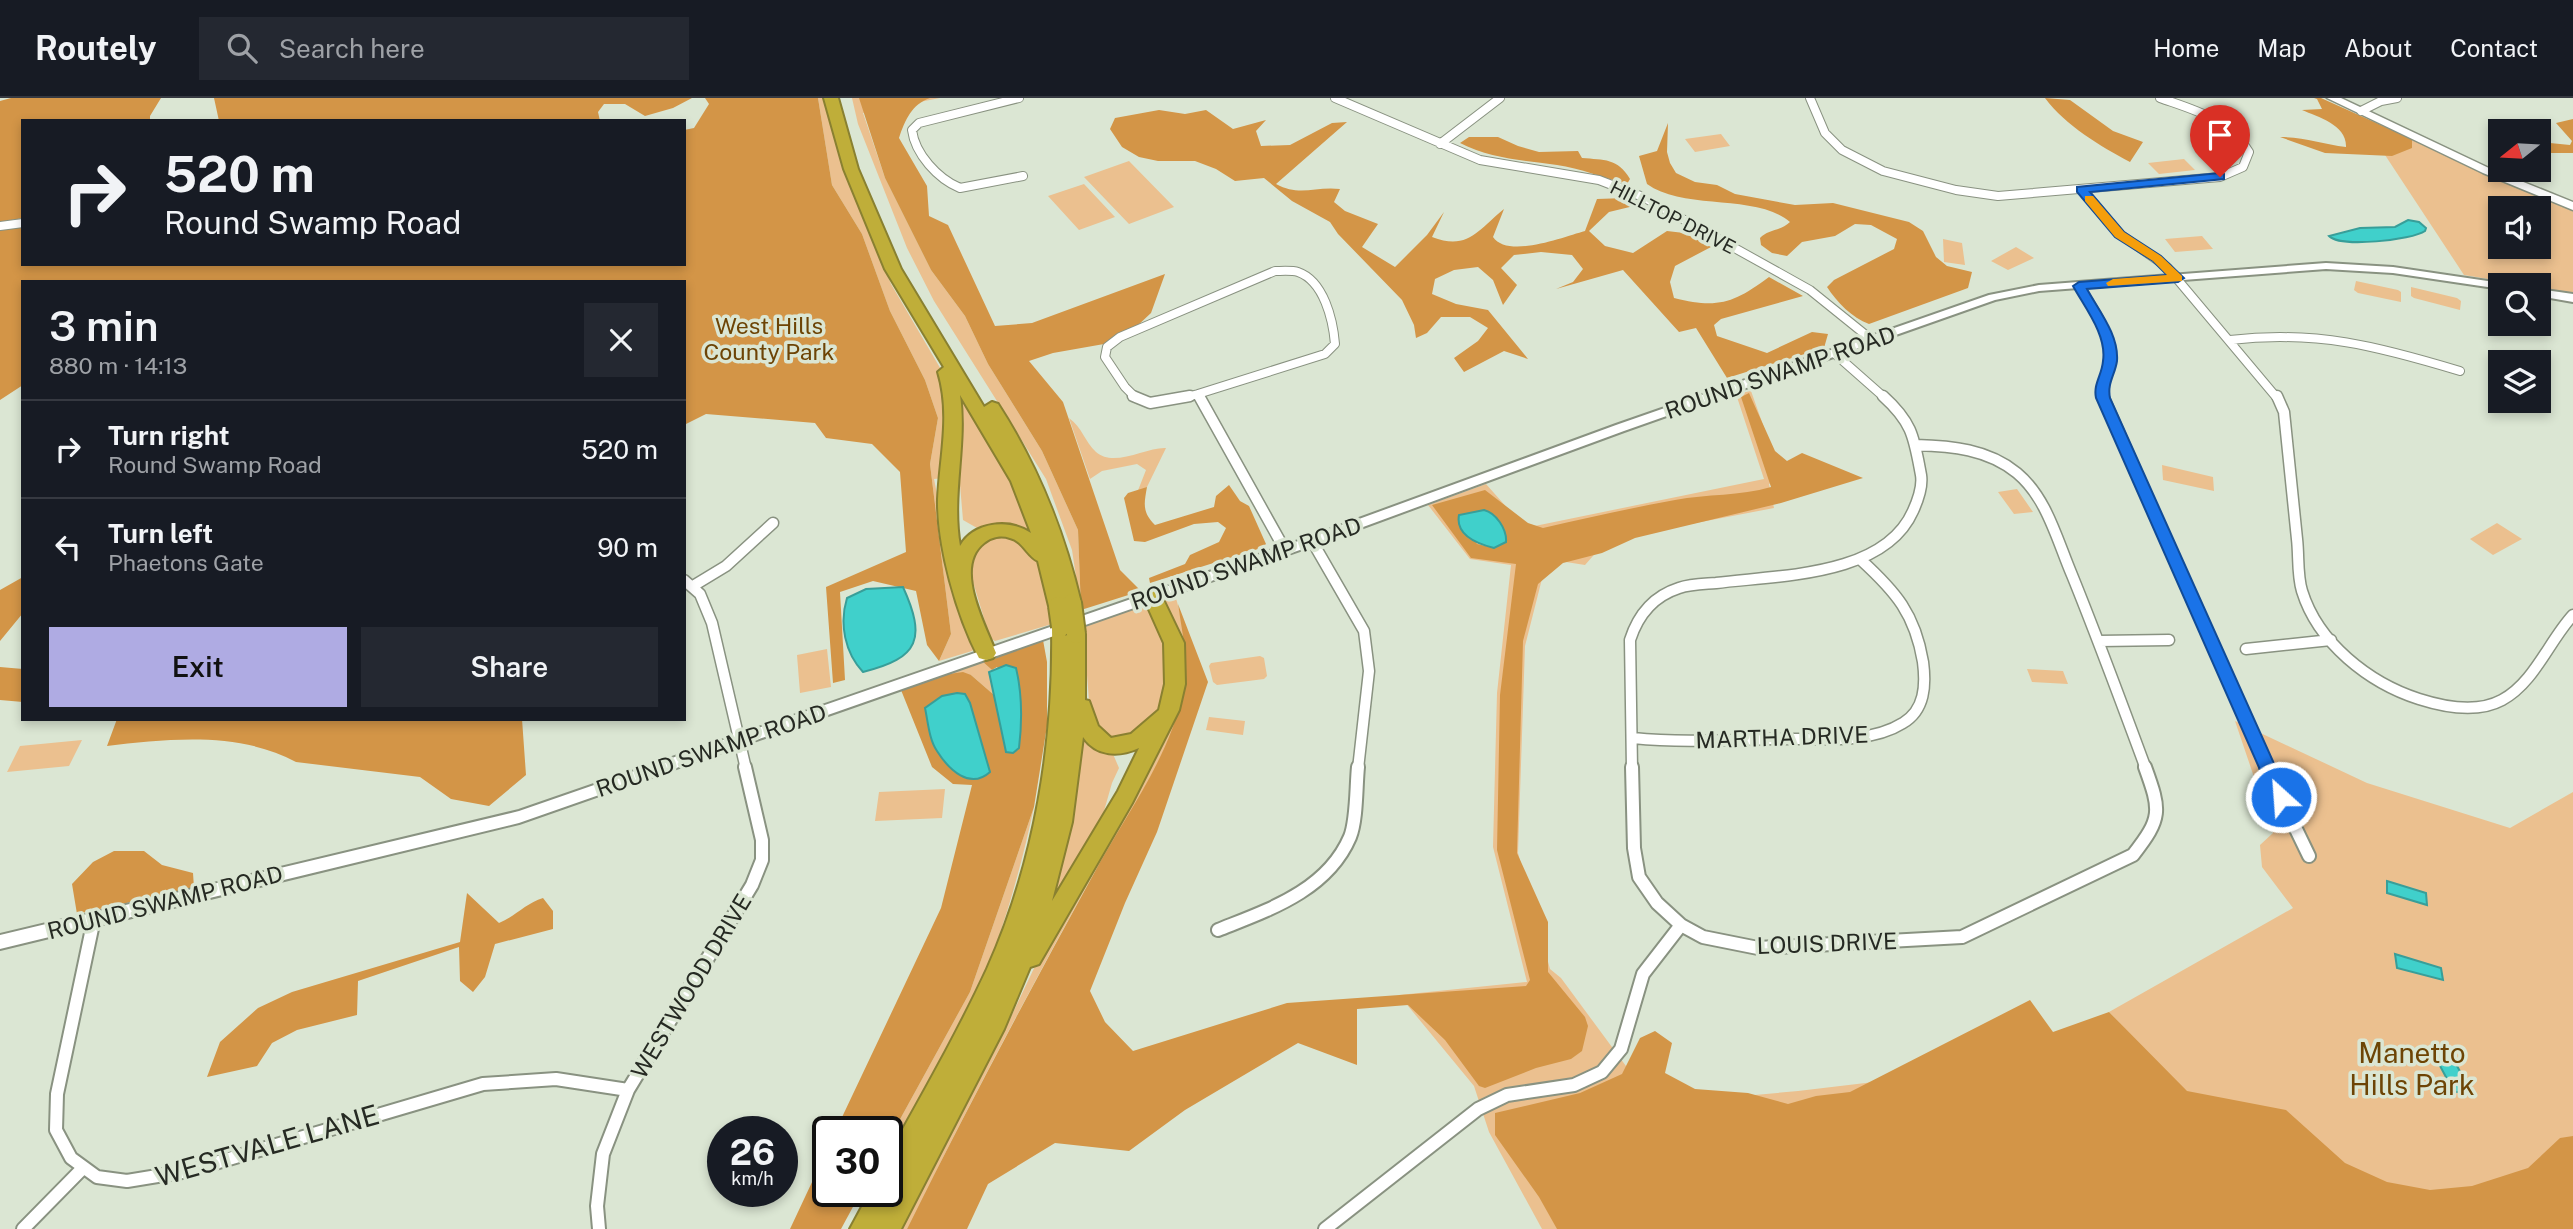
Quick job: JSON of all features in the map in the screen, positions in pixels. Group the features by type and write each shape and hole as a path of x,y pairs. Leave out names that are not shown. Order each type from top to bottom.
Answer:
{"highway":[{"path":"831,98 864,205 892,269 923,323 992,430 1020,481 1039,529 1061,600 1087,727 1097,741 1124,746 1151,733 1164,708 1171,664 1169,644 1152,596"},
{"path":"842,98 877,208 915,285 1012,436 1033,477 1062,555 1061,600"},
{"path":"923,323 945,370 955,402 947,494 949,538 986,653"},
{"path":"947,494 959,524 976,532 1013,530 1032,540 1061,600"},
{"path":"964,584 961,561 966,549 974,540 992,531"},
{"path":"887,1229 1004,1003 1125,797 1169,710 1175,684 1174,643 1152,596"},
{"path":"903,1152 994,978 1025,896 1045,821 1058,750 1069,639"},
{"path":"1004,1003 1037,916 1057,848 1070,780 1078,682"},
{"path":"863,1229 875,1207"}],"main road":[{"path":"2332,98 2487,171 2573,206"}],"street":[{"path":"1019,98 919,123 912,130 911,138 951,186 960,188 1023,176"},
{"name":"HILLTOP DRIVE","path":"1335,98 1480,160 1586,177 1618,186 1643,197 1810,290 1872,340"},
{"path":"1440,144 1500,98"},
{"path":"1810,98 1827,136 1865,164 1896,176 1998,196 2220,177 2243,167 2249,152 2245,142 2234,131 2221,122 2160,98"},
{"path":"2361,111 2381,101 2397,98"},
{"path":"2082,189 2120,234 2157,258 2178,278 2276,395 2284,412 2302,590 2331,640 2350,660 2373,679 2397,691 2422,700 2478,707 2500,701 2516,691 2560,628 2573,615"},
{"path":"0,226 21,223"},
{"name":"ROUND SWAMP ROAD","path":"0,942 519,817 1312,541 1993,297 2039,289 2270,269 2339,267 2393,270 2488,284"},
{"path":"1275,271 1298,272 1326,299 1333,321 1335,344 1325,354 1198,394 1163,404 1144,404 1131,397 1105,357 1107,347 1121,337 1275,271"},
{"path":"2079,286 2110,342 2110,363 2101,388 2103,398 2264,764 2309,856"},
{"path":"2551,294 2573,298"},
{"path":"2230,340 2286,335 2332,338 2460,370"},
{"name":"LOUIS DRIVE","path":"1834,353 1893,405 1913,431 1922,481 1909,520 1895,537 1861,560 1815,571 1681,587 1662,595 1647,605 1635,622 1630,640 1634,848 1639,877 1657,903 1681,925 1703,937 1758,948 1962,937 2133,855 2152,831 2158,813 2148,770 2041,500 2030,484 2009,466 1984,453 1941,445 1916,445"},
{"path":"1198,394 1285,550"},
{"path":"689,583 726,566 773,523"},
{"path":"1218,930 1308,890 1331,868 1351,835 1369,671 1366,645 1354,610 1312,541"},
{"name":"MARTHA DRIVE","path":"1633,738 1668,742 1852,737 1877,734 1900,725 1917,711 1925,696 1926,673 1915,625 1894,591 1861,560"},
{"name":"WESTWOOD DRIVE","path":"599,1229 597,1206 603,1154 628,1090 752,885 762,860 761,839 712,624 700,594 689,583"},
{"path":"2099,641 2169,640"},
{"path":"2246,649 2331,640"},
{"path":"23,1229 82,1168 62,1145 54,1123 57,1094 94,919"},
{"path":"1325,1229 1449,1129 1485,1105 1507,1095 1574,1085 1602,1072 1621,1049 1643,974 1681,925"},
{"name":"WESTVALE LANE","path":"82,1168 105,1180 144,1180 188,1171 483,1084 534,1077 582,1079 628,1090"}],"green space":[{"path":"11,98 161,98 150,119 21,119 21,218 0,222 0,101"},
{"path":"214,98 692,98 673,108 645,116 625,104 604,104 598,112 600,119 219,119"},
{"name":"West Hills County Park","path":"705,98 818,98 832,185 862,234 890,311 925,380 938,418 930,464 951,634 939,661 927,645 916,591 873,581 840,592 845,680 833,683 826,587 906,552 900,472 872,444 826,438 815,423 706,414 686,424 686,280 21,280 21,386 0,400 0,230 21,226 21,266 686,266 686,130 694,128 709,104"},
{"path":"818,98 827,98 866,220 891,284 946,378 944,478 934,479 955,585 975,648 939,661 951,634 930,464 938,418 925,380 890,311 862,234 832,185"},
{"path":"852,98 940,98 863,113 885,178 931,270 965,316 988,364 1042,451 1078,530 1081,610 1072,550 1046,479 934,301 907,248 858,124"},
{"path":"859,98 930,98 918,104 910,114 899,138 927,186 929,216 948,225 995,326 1032,323 1165,274 1151,313 1121,341 1053,353 1029,361 1063,402 1120,570 1141,591 1081,610 1078,530 1042,451 988,364 965,316 931,270 885,178"},
{"path":"2045,98 2070,100 2113,131 2143,142 2130,162 2073,126"},
{"path":"2314,98 2321,98 2412,139 2412,148 2392,156 2325,153 2280,137 2346,147 2345,139 2337,127 2302,110 2322,109"},
{"path":"1159,110 1185,114 1206,110 1233,129 1266,120 1256,131 1261,146 1290,145 1332,123 1347,122 1276,184 1300,191 1340,189 1334,202 1345,211 1378,224 1362,247 1395,267 1427,235 1444,212 1432,237 1444,241 1464,240 1504,209 1493,237 1500,243 1523,246 1585,231 1597,199 1626,198 1638,205 1609,212 1589,231 1605,246 1633,253 1667,231 1684,233 1711,247 1675,266 1670,282 1674,298 1702,303 1725,301 1746,293 1769,277 1803,296 1721,319 1714,325 1717,336 1767,353 1812,332 1828,334 1824,348 1727,378 1696,328 1679,332 1623,270 1556,289 1573,282 1583,269 1572,255 1541,252 1514,255 1501,268 1517,285 1503,305 1493,280 1478,267 1454,270 1435,279 1432,294 1456,304 1488,310 1528,359 1504,351 1464,372 1454,358 1478,341 1488,328 1470,317 1441,317 1427,333 1416,338 1414,325 1402,300 1338,234 1330,222 1292,201 1264,178 1235,181 1216,169 1195,161 1158,161 1139,157 1122,147 1110,129 1115,118"},
{"path":"2573,119 2573,153 2552,153 2552,143 2570,145 2572,141 2556,123"},
{"path":"1668,123 1667,152 1676,173 1695,182 1717,185 1735,194 1795,205 1833,203 1909,222 1923,231 1936,257 1947,266 1972,272 1968,288 1869,324 1857,318 1845,309 1827,287 1834,280 1894,249 1897,239 1871,225 1855,224 1835,236 1802,242 1787,256 1772,253 1761,245 1760,238 1790,222 1776,213 1740,204 1680,197 1647,184 1639,156 1657,151"},
{"path":"1721,134 1730,146 1695,152 1685,139"},
{"path":"1469,137 1498,137 1539,152 1578,151 1582,158 1604,160 1621,167 1630,179 1627,184 1566,166 1495,156 1460,143"},
{"path":"2412,139 2488,172 2488,182 2512,182 2545,196 2488,196 2488,259 2551,259 2551,199 2573,208 2573,294 2551,290 2551,273 2488,273 2488,279 2464,275 2385,155"},
{"path":"2184,159 2195,170 2159,174 2148,163"},
{"path":"1129,161 1174,207 1129,224 1084,177"},
{"path":"1084,184 1115,217 1079,230 1048,196"},
{"path":"2202,236 2213,249 2175,252 2165,239"},
{"path":"1943,239 1962,243 1965,265 1944,262"},
{"path":"2016,247 2034,258 2008,270 1991,261"},
{"path":"2356,281 2398,290 2401,292 2401,302 2358,293 2354,290"},
{"path":"2411,287 2457,298 2461,301 2460,310 2414,298 2411,296"},
{"name":"Manetto Hills Park","path":"1751,391 1773,453 1798,470 1769,484 1774,508 1607,540 1585,565 1547,559 1525,646 1518,853 1550,969 1561,978 1654,1104 1798,1091 2145,1050 2109,1012 2293,908 2262,867 2260,845 2273,833 2235,721 2367,783 2510,828 2573,792 2573,1229 1542,1229 1489,1132 1474,1086 1399,995 1527,982 1493,847 1497,693 1511,565 1470,559 1428,505 1486,484 1525,528 1764,479 1736,394"},
{"path":"1749,393 1775,451 1787,461 1802,453 1863,478 1781,503 1635,538 1602,553 1563,563 1538,584 1523,641 1517,853 1548,922 1548,972 1585,1017 1588,1026 1582,1051 1571,1059 1536,1068 1485,1088 1479,1086 1445,1040 1408,1005 1357,1009 1357,1065 1298,1043 1185,1110 1129,1151 1055,1143 988,1184 967,1229 907,1229 1021,1008 1167,742 1183,693 1186,671 1178,604 1208,682 1157,832 1090,991 1105,1022 1133,1051 1287,1003 1526,986 1530,980 1497,850 1500,695 1516,564 1471,558 1432,505 1485,490 1528,523 1543,528 1675,500 1771,487 1741,397","holes":["1475,512 1506,542 1494,548 1477,544 1459,515"]},
{"path":"960,395 1010,472 1034,533 977,528 963,520 958,461"},
{"path":"1069,418 1092,448 1103,456 1121,458 1166,448 1147,487 1137,493 1146,470 1137,464 1102,471 1090,479"},
{"path":"2162,465 2213,477 2214,491 2163,480"},
{"path":"1229,485 1240,501 1249,506 1266,544 1261,548 1150,583 1149,578 1185,564 1190,555 1219,542 1226,528 1218,522 1194,524 1145,542 1134,541 1124,498 1128,493 1147,487 1145,508 1155,525 1214,507 1216,496"},
{"path":"2017,489 2033,512 2014,514 1998,492"},
{"path":"2497,523 2522,539 2493,555 2470,539"},
{"path":"1002,532 1033,552 1049,593 1052,624 995,641 990,638 966,559 970,547"},
{"path":"21,578 21,615 0,641 0,590"},
{"path":"1175,595 1183,630 1186,667 1179,714 1171,738 1148,784 1095,871 1047,960 907,1229 898,1229 1010,1019 1036,964 1169,719 1163,600"},
{"path":"1138,606 1150,608 1168,654 1169,672 1167,691 1152,724 1140,735 1126,740 1109,737 1091,726 1083,624"},
{"path":"1043,640 1047,662 1047,726 1034,807 970,992 902,1116 843,1116 941,908 972,785 953,784 932,767 901,690 942,675 963,672 971,675 994,695 1006,751 1021,729 1020,694 997,667 992,670 983,662","holes":["942,696 977,726 990,772 925,708"]},
{"path":"827,649 831,687 800,693 797,655"},
{"path":"1260,656 1264,658 1267,676 1264,679 1217,685 1213,682 1209,666 1211,663"},
{"path":"983,662 992,670 989,672 994,695 971,675 942,675"},
{"path":"0,667 21,669 21,702 0,700"},
{"path":"2027,669 2063,671 2068,684 2032,682"},
{"path":"1209,717 1245,721 1243,735 1206,730"},
{"path":"116,721 522,721 526,775 489,806 451,799 420,777 296,762 251,745 227,741 154,741 107,746"},
{"path":"1082,730 1113,754 1119,768 1096,839 1047,912 1069,822"},
{"path":"82,740 69,766 7,772 20,746"},
{"path":"945,789 942,818 875,821 879,792"},
{"path":"1034,807 1013,891 986,972 946,1061 903,1138 902,1116 970,992"},
{"path":"114,851 144,851 162,865 193,873 194,888 77,914 72,884 93,862"},
{"path":"467,893 499,923 543,898 553,911 553,929 495,944 485,977 473,992 460,981 459,947 358,981 357,1015 297,1030 272,1043 257,1066 207,1077 220,1042 258,1008 292,992 460,942"},
{"path":"2030,1000 2053,1032 2109,1012 2187,1091 2286,1110 2345,1163 2387,1182 2430,1190 2472,1186 2528,1168 2560,1138 2573,1136 2573,1229 1557,1229 1539,1197 1495,1135 1495,1113 1580,1093 1622,1074 1640,1038 1655,1031 1672,1043 1665,1073 1695,1089 1748,1093 1788,1104 1816,1096 1850,1092"},
{"path":"812,1182 812,1207 853,1207 841,1229 790,1229"}],"water":[{"path":"2408,220 2419,222 2426,228 2425,231 2406,237 2361,242 2336,240 2329,236 2360,228 2395,227"},
{"path":"1484,510 1496,518 1505,532 1506,542 1494,548 1469,538 1464,534 1459,522 1459,515"},
{"path":"903,587 914,620 913,643 897,660 863,672 852,656 845,638 847,598 866,589"},
{"path":"1006,665 1016,668 1020,698 1019,748 1013,753 1006,752 989,672"},
{"path":"965,694 970,703 990,772 975,779 960,775 948,765 934,746 929,730 925,708 942,696"},
{"path":"2387,881 2426,893 2427,905 2387,893"},
{"path":"2395,954 2441,968 2443,980 2397,968"},
{"path":"2439,1064 2456,1064 2471,1092 2454,1092"}],"slow traffic":[{"path":"2089,198 2120,234 2157,258 2178,278 2113,283"}],"route":[{"path":"2220,177 2082,189 2120,234 2157,258 2178,278 2079,286 2110,342 2110,363 2101,388 2103,398 2281,797"}]}
